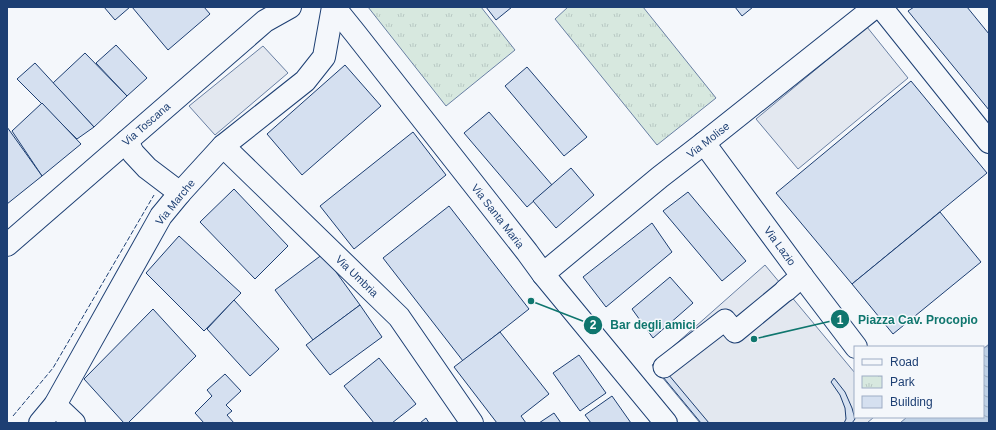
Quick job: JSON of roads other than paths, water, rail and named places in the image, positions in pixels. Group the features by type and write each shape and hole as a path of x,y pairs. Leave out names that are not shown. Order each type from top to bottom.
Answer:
{"street":[{"name":"Via Toscana","path":"7,245 265,21 290,7"},
{"name":"Via Marche","path":"40,423 54,405 161,216 223,146 305,80 324,57 334,7"},
{"name":"Via Santa Maria","path":"334,7 527,252 542,274 666,423"},
{"name":"Via Molise","path":"542,274 660,177 875,7"},
{"path":"882,7 989,142"},
{"path":"127,141 133,152 147,168 180,193"},
{"name":"Via Lazio","path":"704,143 794,283 855,346"},
{"name":"Via Umbria","path":"223,146 399,317 472,423"},
{"path":"664,367 725,320 736,332 794,283"},
{"path":"54,405 74,423"}],"water":[{"path":"989,344 989,423 900,423 906,418 984,418 984,348"}],"place":[{"name":"Bar degli amici","path":"531,301"},
{"name":"Piazza Cav. Procopio","path":"754,339"}]}
